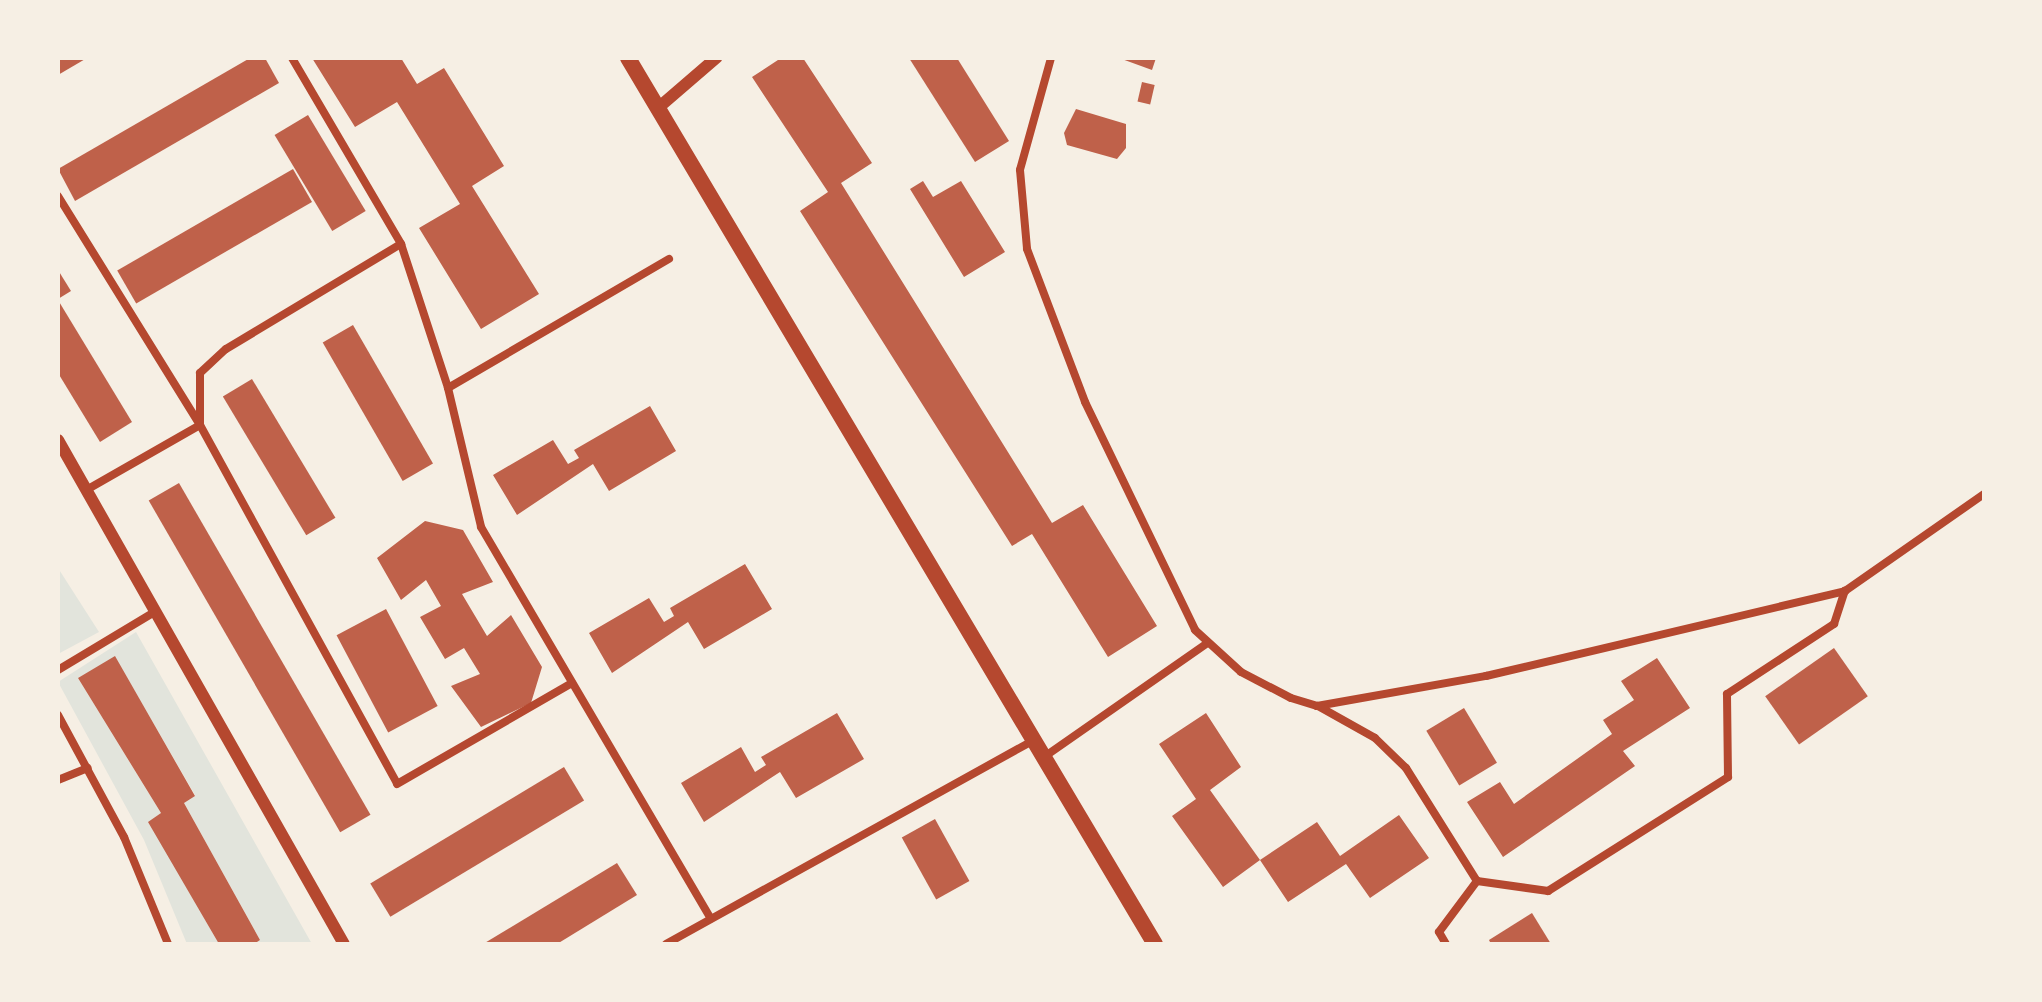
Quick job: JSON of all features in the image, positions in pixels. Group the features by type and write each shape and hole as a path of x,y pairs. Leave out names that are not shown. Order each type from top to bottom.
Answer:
{"main road":[{"path":"628,58 1155,944"}],"street":[{"path":"292,58 401,244 448,388 481,527 711,919"},
{"path":"658,108 716,58"},
{"path":"1051,58 1020,170 1027,249 1085,402 1206,644 1241,672 1317,706 1375,738 1406,768 1477,881 1548,891 1728,777 1727,694 1834,624 1845,591"},
{"path":"58,196 200,425 397,784 572,683"},
{"path":"200,425 200,373 401,244"},
{"path":"448,388 669,259"},
{"path":"88,489 200,425"},
{"path":"58,440 344,944"},
{"path":"1317,706 1486,676 1845,591 1984,494"},
{"path":"58,670 156,611"},
{"path":"1044,757 1206,644"},
{"path":"58,715 88,768 168,944"},
{"path":"666,944 1034,740"},
{"path":"58,780 88,768"},
{"path":"1446,944 1439,932 1477,881"}],"shaded area":[{"path":"58,568 99,632 58,654"},
{"path":"136,632 312,944 254,944 260,940 184,803 195,795 115,657 78,678 161,813 149,822 219,944 187,944 144,840 58,682"}],"building":[{"path":"58,58 87,58 58,75"},
{"path":"250,58 265,58 279,83 75,201 58,169"},
{"path":"312,58 401,58 417,84 444,68 504,166 472,186 539,294 481,329 419,228 460,204 397,102 355,127"},
{"path":"781,58 803,58 872,163 841,183 1052,523 1083,505 1157,626 1108,657 1032,534 1012,546 800,211 828,192 752,77"},
{"path":"909,58 957,58 1009,141 975,162"},
{"path":"1119,58 1156,58 1152,70"},
{"path":"1142,82 1155,85 1150,104 1138,101"},
{"path":"1076,109 1126,124 1126,148 1117,159 1067,145 1064,133"},
{"path":"308,115 366,211 332,231 275,135"},
{"path":"293,169 312,202 136,303 117,270"},
{"path":"923,181 933,197 961,181 1005,252 964,277 910,189"},
{"path":"58,270 71,291 58,299"},
{"path":"58,300 132,422 100,442 58,373"},
{"path":"353,325 433,464 403,481 323,342"},
{"path":"252,379 335,518 306,535 223,397"},
{"path":"650,406 676,451 609,491 593,464 517,515 493,475 553,440 568,464 579,458 574,450"},
{"path":"179,483 371,815 340,832 149,500"},
{"path":"425,521 463,530 493,582 462,594 487,636 511,615 542,667 531,703 481,727 451,686 480,674 464,648 445,659 420,617 441,606 426,580 401,600 377,558"},
{"path":"745,564 772,609 704,649 688,622 612,673 589,633 649,598 664,622 674,616 670,608"},
{"path":"386,609 438,706 388,732 337,635"},
{"path":"1834,648 1868,696 1799,745 1765,696"},
{"path":"115,656 195,796 184,803 260,940 254,944 219,944 148,822 161,813 78,678"},
{"path":"1657,658 1690,708 1623,751 1635,766 1503,857 1467,802 1500,782 1514,804 1612,734 1603,720 1634,700 1621,681"},
{"path":"1464,708 1497,763 1459,786 1426,731"},
{"path":"837,713 864,759 796,798 780,772 704,822 681,783 741,747 755,772 766,765 761,757"},
{"path":"1206,713 1241,767 1210,790 1260,860 1223,887 1172,816 1196,799 1159,744"},
{"path":"564,767 584,800 390,917 370,883"},
{"path":"1399,815 1429,858 1370,898 1346,864 1288,902 1260,860 1317,822 1340,856"},
{"path":"935,819 969,881 936,900 902,837"},
{"path":"617,863 637,895 557,944 483,944"},
{"path":"1532,913 1551,944 1491,944 1489,940"}]}
